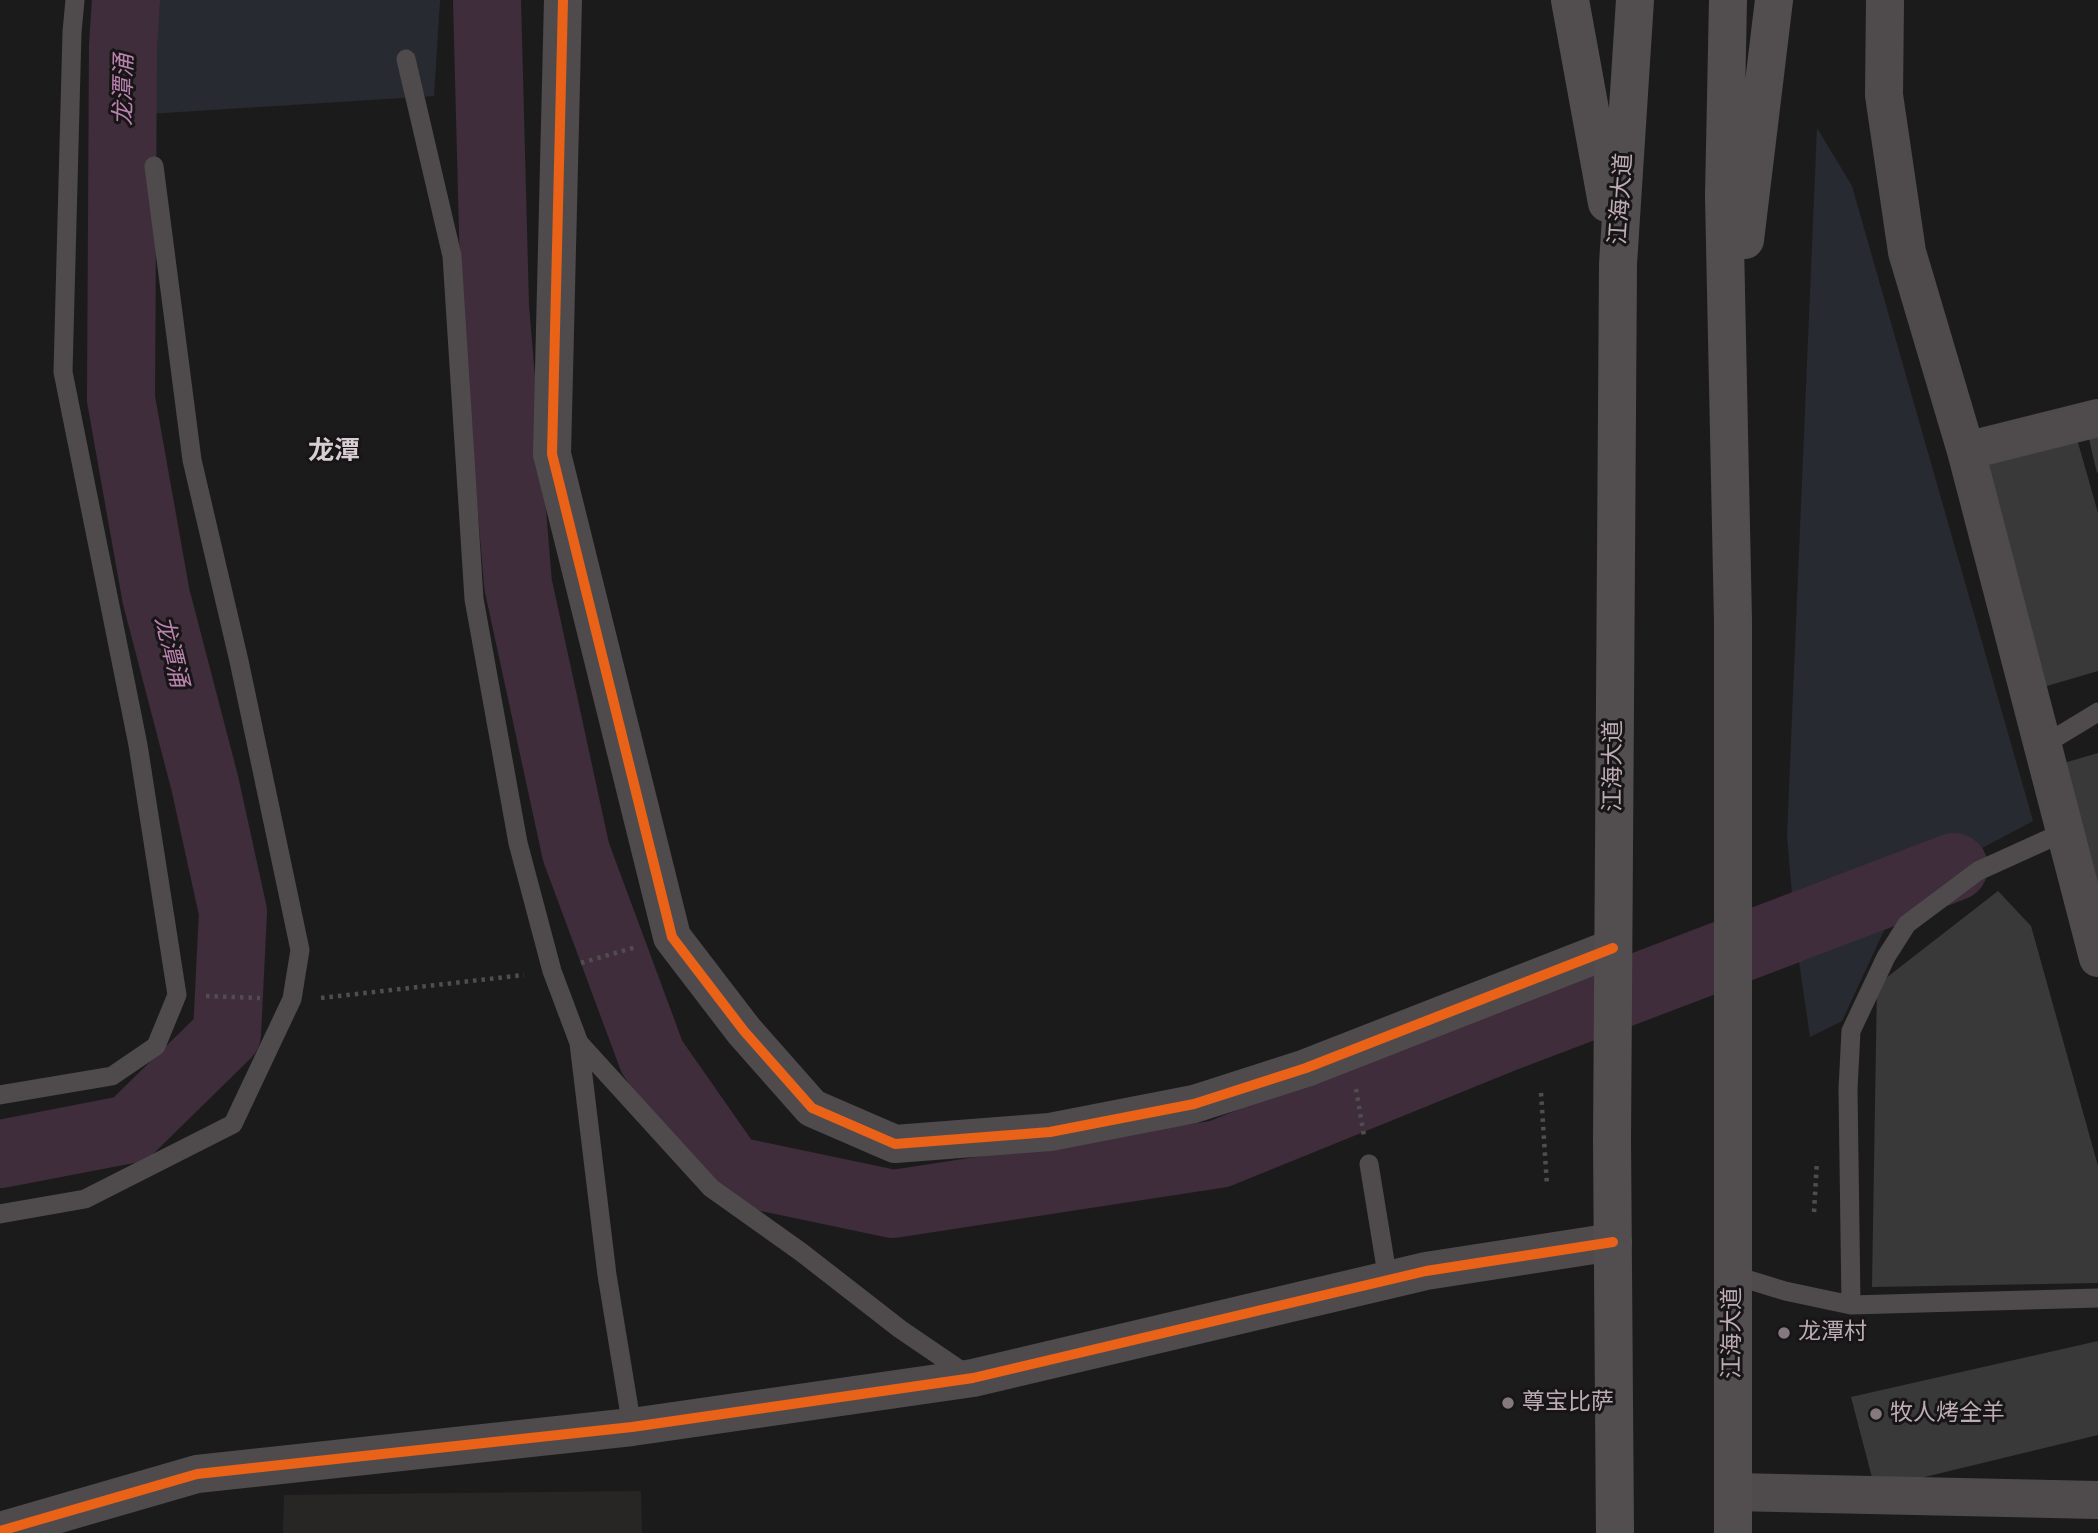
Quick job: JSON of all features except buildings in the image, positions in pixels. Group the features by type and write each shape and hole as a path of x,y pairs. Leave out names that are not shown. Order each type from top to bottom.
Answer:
{"highway":[{"path":"1570,0 1618,264"},
{"name":"江海大道","path":"1615,1533 1613,948 1618,264 1635,0"},
{"name":"江海大道","path":"1728,0 1724,196 1733,621 1733,1533"},
{"path":"1728,381 1774,0"}],"street":[{"path":"563,0 552,454 672,937 744,1031 812,1108 895,1144 1050,1132 1194,1104 1306,1068 1350,1060 1613,948"},
{"path":"1885,0 1884,95 1907,252 1966,451 2098,958"},
{"path":"1966,451 2098,418"},
{"path":"0,1531 197,1474 632,1427 973,1378 1426,1271 1613,1242"},
{"path":"1733,1492 2098,1500"}],"lane":[{"path":"0,1094 111,1076 156,1046 177,995 138,745 63,372 75,0"},
{"path":"405,59 452,256 474,599 518,844 552,971 579,1043 607,1275 632,1427"},
{"path":"0,1214 85,1199 233,1124 298,1000 300,950 239,661 192,460 154,166"},
{"path":"2042,746 2098,712"},
{"path":"1851,1305 1848,1089 1851,1031 1886,957 1907,923 1978,871 2064,832"},
{"path":"579,1043 711,1188 801,1252 900,1329 973,1378"},
{"path":"1369,1164 1388,1280"},
{"path":"1733,1275 1785,1291 1851,1305 2098,1298"}],"path":[{"path":"177,995 298,1000 552,971 672,937"},
{"path":"1350,1060 1369,1164"},
{"path":"1541,1093 1547,1185"}],"shaded area":[{"path":"160,0 440,0 434,96 147,114"},
{"path":"1817,128 1852,186 2033,821 1933,874 1887,924 1842,1021 1810,1037 1796,941 1787,836"},
{"path":"641,1491 642,1533 283,1533 284,1495"}],"waterway":[{"name":"龙潭涌","path":"0,1154 130,1129 227,1034 233,912 205,784 156,596 121,399 123,46 126,0"},
{"path":"487,0 495,307 518,584 576,852 652,1057 731,1170 893,1204 1219,1154 1502,1039 1954,867"}],"cycle path":[{"path":"563,0 552,454 672,937 744,1031 812,1108 895,1144 1050,1132 1194,1104 1306,1068 1613,948"},
{"path":"0,1531 197,1474 632,1427 973,1378 1426,1271 1613,1242"}],"place":[{"name":"龙潭村","path":"1784,1333"},
{"name":"尊宝比萨","path":"1508,1403"},
{"name":"牧人烤全羊","path":"1876,1414"}],"district":[{"name":"龙潭","path":"334,452"}]}
